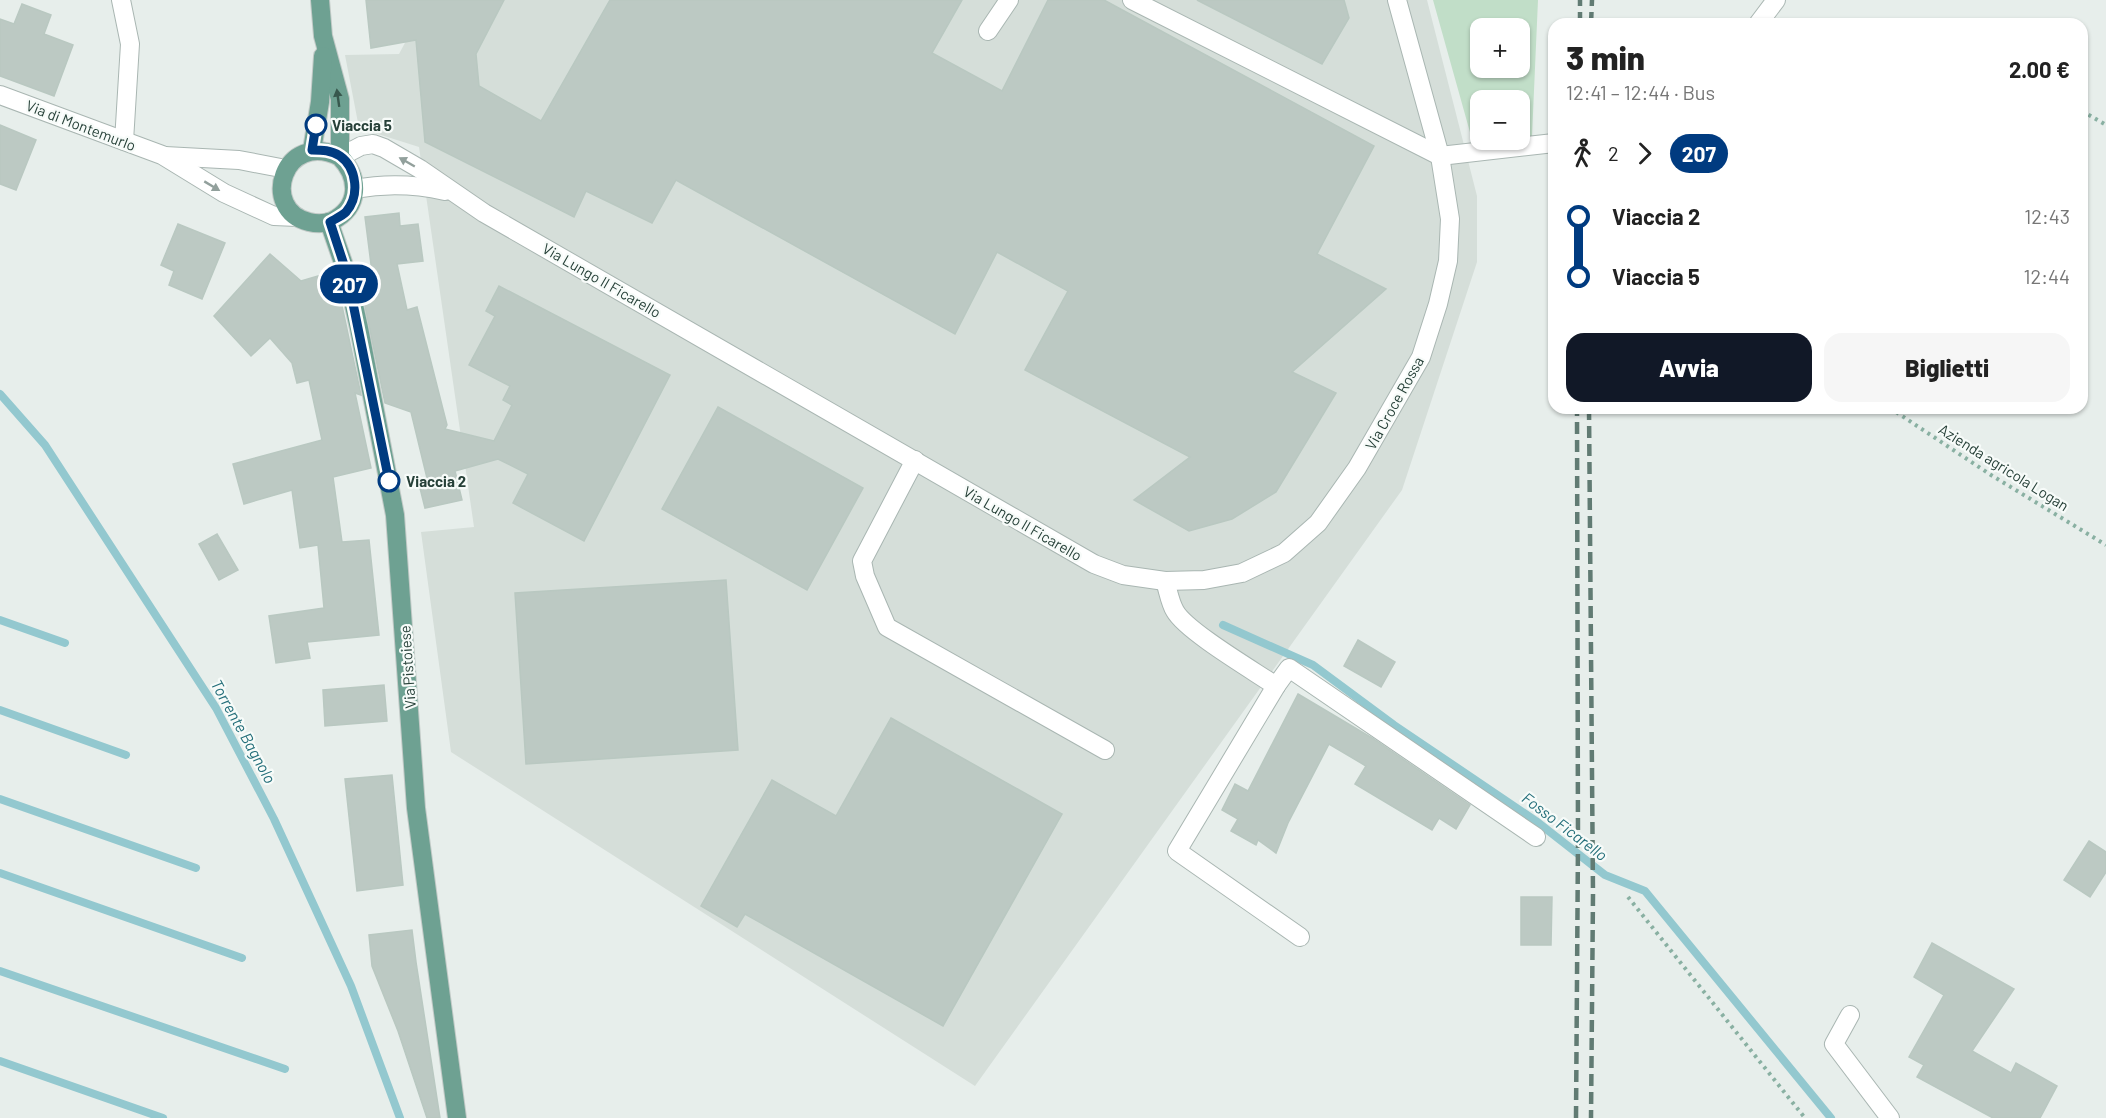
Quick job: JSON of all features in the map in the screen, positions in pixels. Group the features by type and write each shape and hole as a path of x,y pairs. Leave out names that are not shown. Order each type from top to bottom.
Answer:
{"main road":[{"path":"320,0 324,36 340,99 340,156"},
{"path":"312,150 320,102 324,36"},
{"path":"312,150 328,151 340,156 354,177 355,189 352,202 345,213 330,222 318,224 297,217 289,209 283,197 282,181 286,169 296,157 312,150"},
{"name":"Via Pistoiese","path":"330,222 347,274 359,328 395,515 417,808 457,1118"}],"street":[{"path":"122,0 130,45 124,141"},
{"path":"988,31 1009,0"},
{"path":"1132,0 1440,156 1548,144"},
{"name":"Via Croce Rossa","path":"1164,581 1204,580 1242,573 1284,553 1318,523 1357,468 1421,357 1438,304 1448,261 1450,219 1440,156 1397,0"},
{"path":"1762,18 1776,0"},
{"name":"Via di Montemurlo","path":"0,94 162,156 224,194 274,216 297,217"},
{"name":"Via Lungo Il Ficarello","path":"340,156 361,146 373,144 420,169 484,213 1094,564 1123,575 1164,581"},
{"name":"Via di Montemurlo","path":"162,156 239,160 286,169"},
{"name":"Via Lungo Il Ficarello","path":"355,189 406,184 456,194"},
{"path":"915,460 862,561 865,576 887,627 1105,750"},
{"path":"1164,581 1174,610 1181,619 1201,636 1276,686"},
{"path":"1300,937 1177,851 1289,668 1536,837"},
{"path":"1850,1015 1834,1044 1890,1118"}],"path":[{"path":"2088,114 2106,125"},
{"name":"Azienda agricola Logan","path":"1899,414 1992,475 2106,545"},
{"path":"1628,897 1805,1118"}],"shaded area":[{"path":"428,0 1427,0 1477,196 1477,262 1402,490 975,1086 451,752 421,532 474,527 419,147 359,128 345,55 399,54"}],"green space":[{"path":"1433,0 1538,0 1532,136 1530,136 1530,90 1470,90 1470,132"}],"building":[{"path":"366,0 504,0 476,54 479,86 541,121 610,0 962,0 932,53 1002,91 1048,0 1104,0 1374,146 1317,254 1386,289 1292,372 1336,393 1276,492 1232,519 1189,531 1134,500 1190,457 1025,370 1068,291 997,252 955,334 676,180 652,223 586,191 574,217 425,142 416,40 371,48"},
{"path":"1197,0 1344,0 1349,18 1322,64"},
{"path":"22,4 51,15 44,34 73,45 54,96 0,76 0,19 14,24"},
{"path":"0,125 36,140 16,190 0,184"},
{"path":"399,213 400,226 418,224 423,261 397,264 407,310 417,307 447,425 445,429 494,441 512,405 503,400 510,386 469,365 495,316 486,311 499,286 670,375 584,541 513,503 528,474 498,459 455,471 462,500 425,508 418,480 427,478 411,412 385,403 360,282 373,280 365,217"},
{"path":"178,224 225,243 202,299 169,285 174,271 161,265"},
{"path":"270,254 301,281 325,274 329,289 338,287 361,395 355,393 371,468 333,477 342,542 369,540 379,635 307,642 310,658 276,663 269,616 324,608 318,545 300,548 292,490 244,504 233,464 322,440 309,380 297,383 292,363 270,338 251,356 214,316"},
{"path":"718,407 863,488 807,590 662,509"},
{"path":"217,534 238,570 219,580 199,544"},
{"path":"726,580 738,750 526,764 515,593"},
{"path":"1358,640 1395,662 1381,687 1344,666"},
{"path":"384,685 387,721 325,726 323,690"},
{"path":"1298,694 1372,738 1470,805 1456,829 1439,818 1432,830 1355,784 1366,766 1329,744 1288,823 1276,853 1258,840 1256,845 1231,831 1238,819 1222,810 1235,784 1248,791"},
{"path":"891,718 1062,814 943,1026 745,914 737,927 701,906 772,780 836,816"},
{"path":"392,775 403,885 357,891 345,779"},
{"path":"2089,841 2106,852 2106,872 2090,897 2064,880"},
{"path":"1521,897 1552,897 1551,945 1521,945"},
{"path":"412,930 440,1118 427,1118 398,1031 372,966 369,935"},
{"path":"1932,943 2014,989 1972,1051 2011,1073 2016,1063 2057,1086 2040,1118 1993,1118 1917,1077 1924,1065 1909,1057 1944,995 1914,977"}],"waterway":[{"name":"Torrente Bagnolo","path":"0,394 45,445 216,708 274,819 351,986 400,1118"},
{"path":"0,620 65,643"},
{"name":"Fosso Ficarello","path":"1223,625 1313,665 1394,725 1536,821 1605,875 1645,891 1831,1118"},
{"path":"0,710 126,755"},
{"path":"0,799 196,868"},
{"path":"0,873 242,958"},
{"path":"0,971 285,1069"},
{"path":"0,1061 163,1118"}],"railway":[{"path":"1580,0 1580,18"},
{"path":"1591,18 1592,0"},
{"path":"1576,1118 1577,414"},
{"path":"1589,414 1593,894 1591,1118"}],"bus line":[{"name":"207","path":"316,125 312,150 328,151 340,156 354,177 355,189 352,202 345,213 330,222 347,274 389,481"}],"place":[{"name":"Viaccia 5","path":"316,125"},
{"name":"Viaccia 2","path":"389,481"}]}
